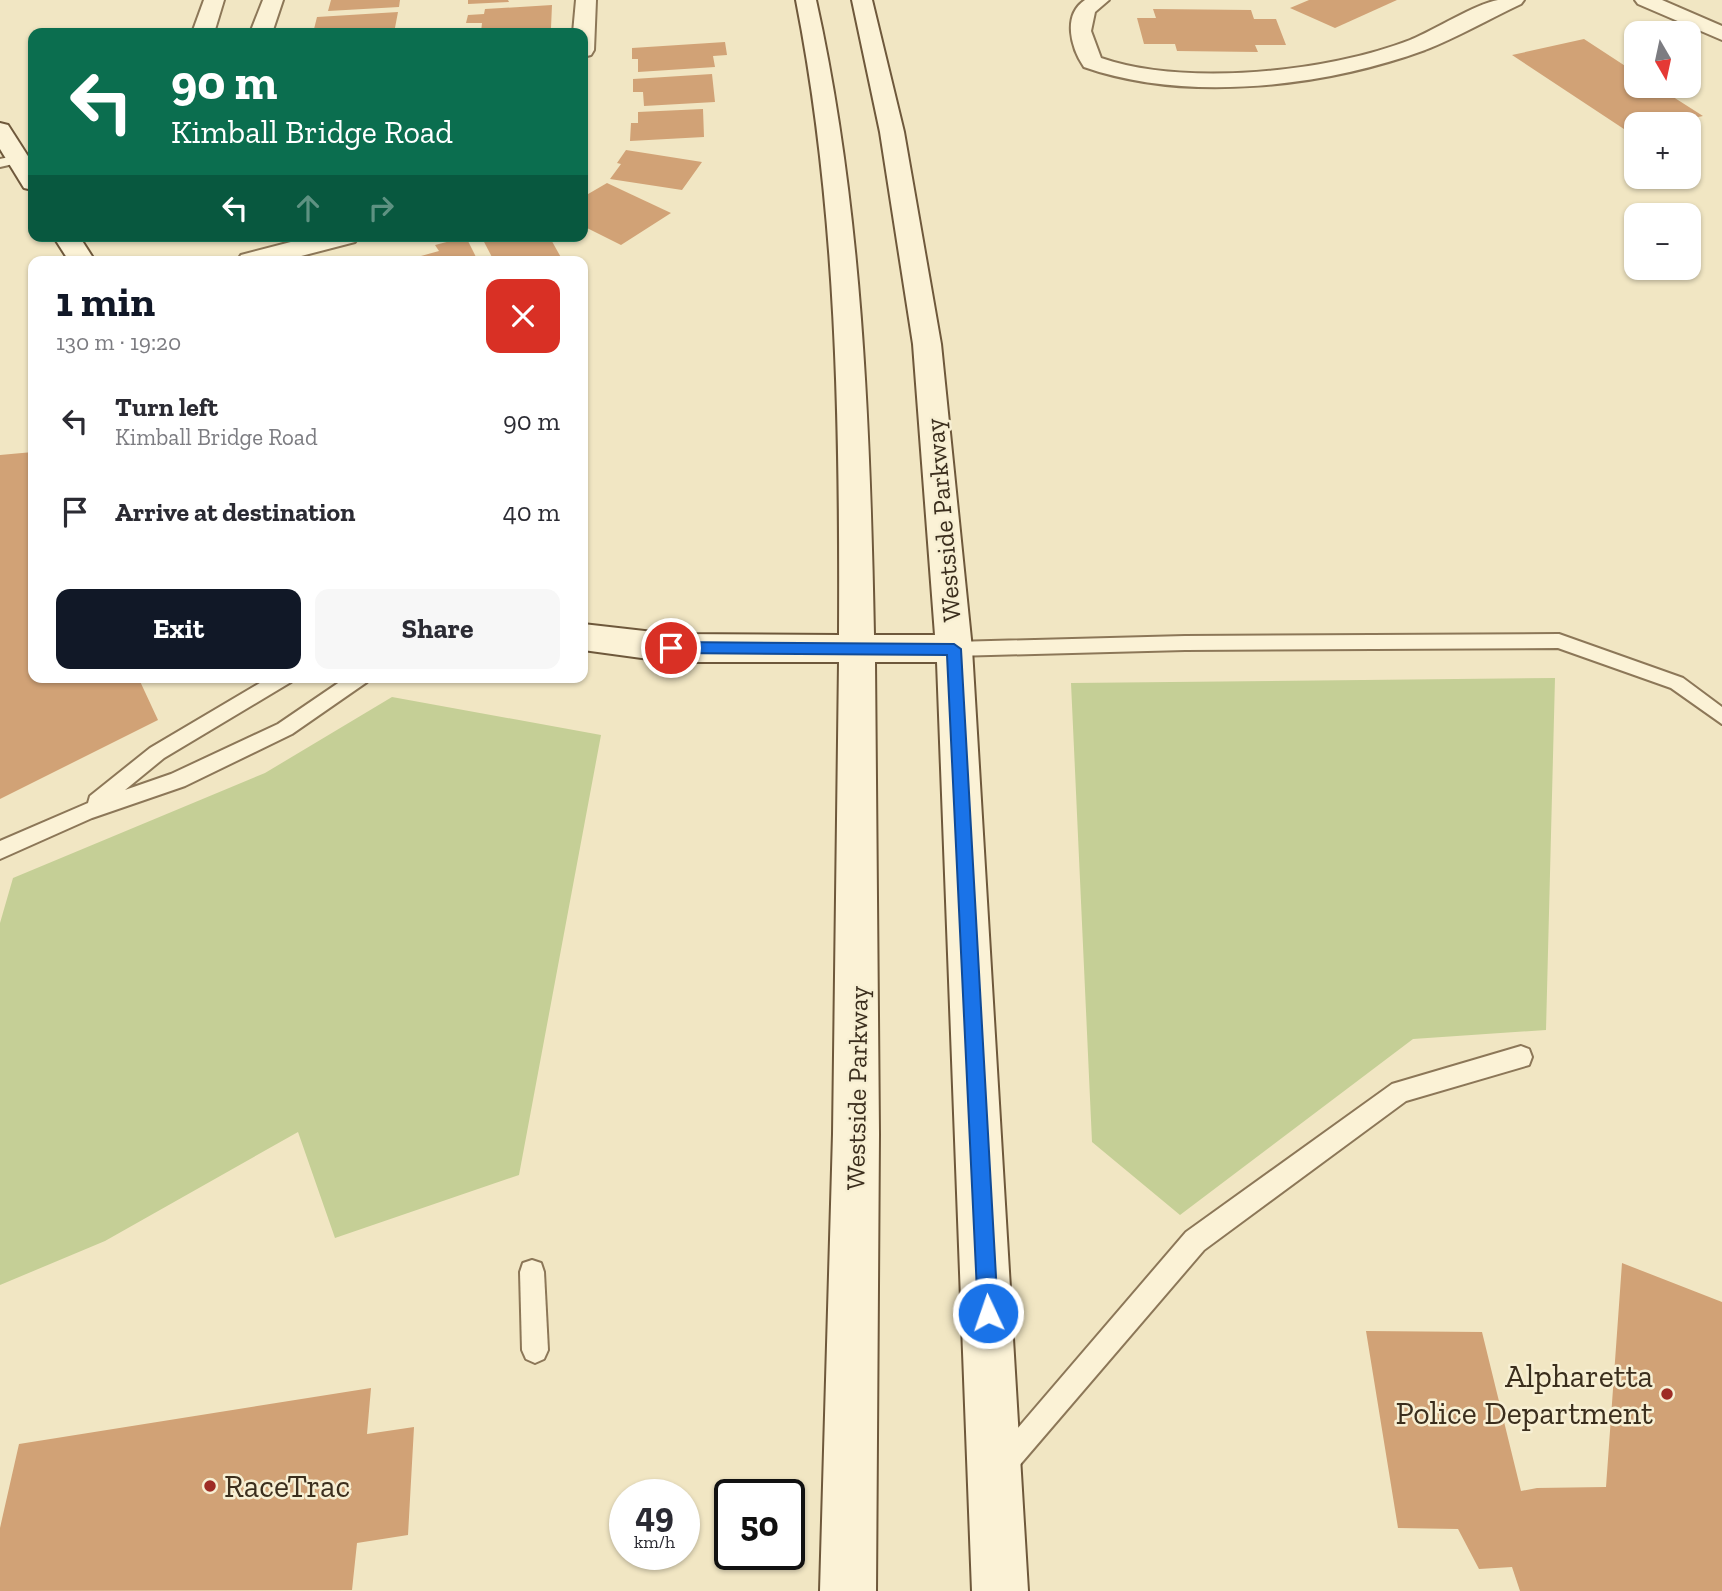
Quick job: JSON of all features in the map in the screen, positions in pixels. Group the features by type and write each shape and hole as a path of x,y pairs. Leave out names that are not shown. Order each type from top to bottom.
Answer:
{"main road":[{"path":"205,28 215,0"},
{"path":"263,28 273,0"},
{"path":"584,28 586,0"},
{"name":"Westside Parkway","path":"806,0 826,118 850,366 857,550 859,997 848,1591"},
{"name":"Westside Parkway","path":"862,0 892,132 928,344 954,649 1000,1591"},
{"path":"1099,0 1085,9 1080,31 1092,62 1123,74 1152,78 1248,79 1337,68 1417,45 1514,0"},
{"path":"1645,0 1722,34"},
{"path":"0,130 9,161 28,178"},
{"path":"269,256 323,242"},
{"path":"588,638 671,648 954,649"}],"lane":[{"path":"954,649 1185,643 1559,641 1677,683 1722,717"},
{"path":"85,812 157,753 275,683"},
{"path":"0,850 85,812 178,780 285,729 352,683"},
{"path":"995,1475 1195,1241 1400,1092 1521,1057"},
{"path":"533,1272 535,1350"}],"green space":[{"path":"1555,678 1546,1030 1413,1039 1180,1215 1092,1142 1071,683"},
{"path":"392,697 601,735 519,1175 335,1238 298,1132 105,1241 0,1285 0,923 13,878 265,773"}],"building":[{"path":"331,0 400,0 399,7 328,11"},
{"path":"468,0 508,0 509,2 468,4"},
{"path":"1309,0 1397,0 1335,28 1290,8"},
{"path":"552,5 551,28 481,28 482,23 466,23 468,15 484,14 485,9"},
{"path":"1153,9 1251,10 1254,19 1276,19 1286,45 1255,45 1258,52 1177,51 1175,44 1144,44 1137,18 1156,18"},
{"path":"398,12 395,28 314,28 317,17"},
{"path":"1584,39 1624,65 1624,98 1675,98 1697,112 1624,112 1624,129 1512,55"},
{"path":"725,42 727,55 713,56 715,67 638,72 638,59 632,59 632,48"},
{"path":"712,74 715,102 644,106 643,92 633,92 633,79"},
{"path":"703,109 704,137 630,141 631,123 638,123 638,112"},
{"path":"626,150 702,162 682,190 610,179 621,164 617,163"},
{"path":"607,183 671,213 621,245 588,228 588,194"},
{"path":"468,242 476,256 421,256 439,251 435,245"},
{"path":"484,242 552,242 560,256 491,256"},
{"path":"28,452 28,683 141,683 158,720 0,799 0,455"},
{"path":"1622,1263 1722,1302 1722,1591 1520,1591 1512,1567 1479,1569 1458,1529 1398,1528 1366,1331 1482,1332 1521,1491 1537,1488 1606,1487"},
{"name":"RaceTrac","path":"371,1388 367,1434 414,1427 408,1535 357,1543 352,1590 0,1591 0,1528 19,1444"}],"place":[{"name":"Alpharetta Police Department","path":"1667,1394"},
{"name":"RaceTrac","path":"210,1486"}],"route":[{"path":"671,648 954,649 988,1313"}]}
